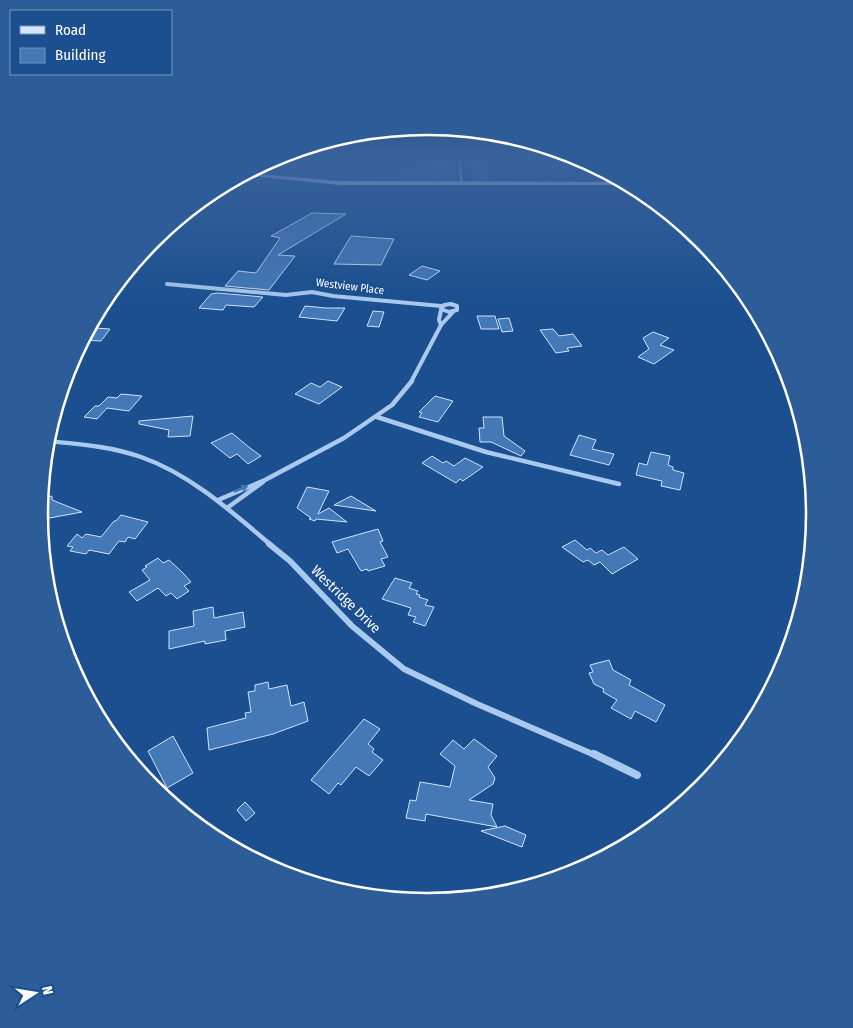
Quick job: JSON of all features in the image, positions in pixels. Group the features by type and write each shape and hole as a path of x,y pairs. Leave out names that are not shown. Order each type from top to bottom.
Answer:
{"street":[{"name":"Westview Place","path":"167,284 286,295 312,292 441,308 453,312"},
{"path":"218,500 265,480 377,417 392,405 414,379 441,325 458,309 456,306 449,304 441,308 439,320 441,325"},
{"path":"377,417 486,452 619,484"},
{"name":"Westridge Drive","path":"55,442 91,445 141,457 187,480 218,500 290,561 352,626 404,669 477,704 569,742 637,775"},
{"path":"227,508 250,493 265,480"}],"building":[{"path":"312,213 346,214 278,255 295,256 269,290 225,286 238,271 256,273 280,238 271,236"},
{"path":"351,236 394,239 381,265 334,264"},
{"path":"422,266 440,271 427,280 409,275"},
{"path":"211,294 263,297 254,307 226,305 223,310 199,308"},
{"path":"305,306 345,308 337,321 299,317"},
{"path":"373,311 384,312 379,327 367,326"},
{"path":"477,316 495,316 499,329 481,329"},
{"path":"509,318 513,331 502,332 498,319"},
{"path":"96,328 110,329 101,341 90,340"},
{"path":"553,329 559,336 573,334 582,346 567,348 569,351 556,353 540,330"},
{"path":"653,332 669,338 660,345 674,350 654,364 638,357 649,349 643,338"},
{"path":"328,381 342,387 319,404 295,394 311,383 320,387"},
{"path":"121,394 142,396 129,411 107,408 97,419 84,417 108,397 117,398"},
{"path":"435,396 453,401 438,422 419,417 422,413 419,412"},
{"path":"193,416 190,436 168,437 169,430 139,424 139,421"},
{"path":"483,417 502,417 504,436 525,451 521,456 491,442 480,442 479,428 484,428"},
{"path":"232,433 261,456 248,464 237,454 230,458 211,443"},
{"path":"579,435 596,440 592,449 614,454 609,465 570,455"},
{"path":"651,452 670,456 668,465 673,467 673,470 684,473 680,490 661,486 662,481 636,475 639,463 647,465"},
{"path":"432,456 443,463 446,461 454,466 465,458 483,467 463,481 460,479 456,483 422,463"},
{"path":"307,487 329,491 318,514 329,508 347,522 316,519 315,521 309,519 311,518 297,508"},
{"path":"52,496 52,500 82,512 48,518 48,497"},
{"path":"351,496 376,511 334,505"},
{"path":"121,515 148,522 135,539 128,537 125,542 119,541 109,554 89,550 86,554 70,551 73,547 67,546 77,534 82,538 86,534 101,537"},
{"path":"378,529 383,541 380,542 388,557 381,559 385,566 368,571 367,569 361,571 348,549 337,553 332,542"},
{"path":"575,540 587,550 590,548 596,553 602,550 608,555 624,547 638,559 612,574 600,562 594,565 588,560 583,562 562,547"},
{"path":"158,558 163,563 169,560 183,573 191,582 184,586 189,591 177,599 171,593 166,596 158,588 137,601 129,592 150,580 142,570"},
{"path":"395,578 412,583 409,588 418,591 416,594 420,595 419,597 428,600 425,605 434,607 425,626 413,622 416,617 408,615 411,608 382,599"},
{"path":"213,607 214,618 243,612 245,627 225,631 226,640 205,644 205,641 169,649 169,631 194,626 193,611"},
{"path":"609,660 613,670 631,680 629,685 665,705 656,722 635,711 631,719 611,708 617,700 603,692 604,689 594,684 589,673 593,672 590,665"},
{"path":"268,682 269,689 287,685 291,706 304,702 308,721 273,734 209,750 207,728 246,718 245,713 251,712 248,692 255,691 255,685"},
{"path":"364,719 380,729 368,744 374,749 372,752 383,760 369,776 356,767 341,785 338,783 329,794 311,780"},
{"path":"173,736 193,773 167,788 148,751"},
{"path":"474,739 497,756 488,767 495,778 493,784 469,800 493,804 491,815 497,827 426,814 425,821 406,818 410,800 416,801 420,782 450,787 455,766 440,754 453,740 464,749"},
{"path":"245,802 255,813 246,821 237,810"},
{"path":"505,826 526,835 522,847 481,831"}]}
